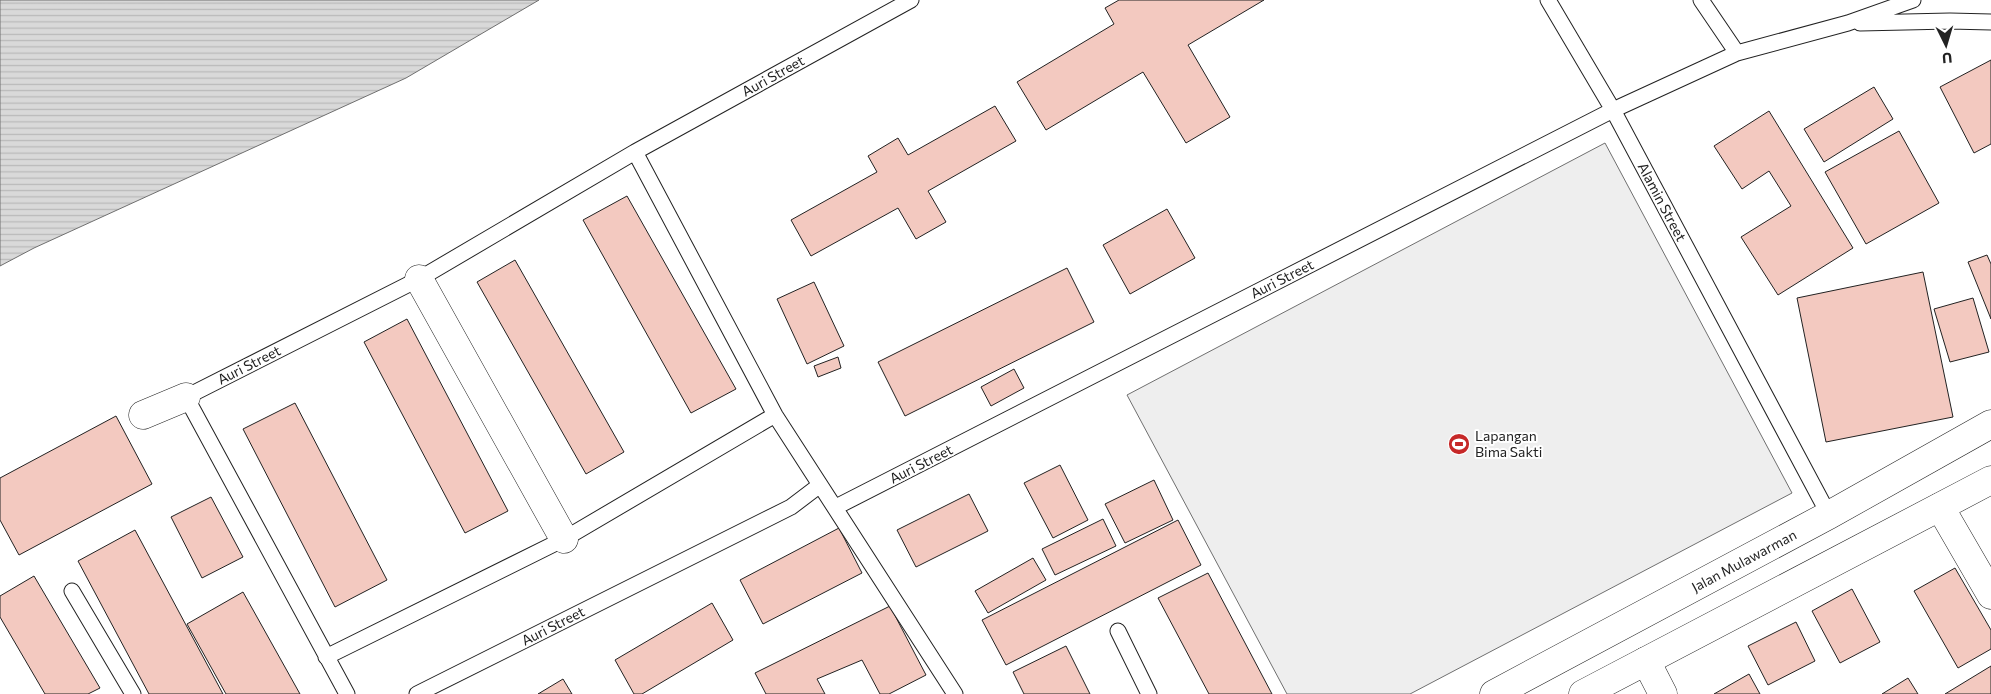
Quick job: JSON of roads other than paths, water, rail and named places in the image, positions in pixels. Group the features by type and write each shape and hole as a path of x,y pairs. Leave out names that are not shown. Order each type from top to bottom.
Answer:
{"main road":[{"path":"419,279 564,539"},
{"name":"Auri Street","path":"143,415 186,397"},
{"name":"Jalan Mulawarman","path":"1494,694 1829,515 1991,424"},
{"path":"1583,694 1991,480"},
{"path":"1940,507 1991,595"},
{"path":"1646,661 1663,694"}],"lane":[{"name":"Auri Street","path":"186,397 419,279 635,152 911,0"},
{"path":"1701,0 1737,53"},
{"path":"1550,1 1613,110 1737,53 1848,23 1913,0"},
{"path":"1848,23 1991,22"},
{"name":"Auri Street","path":"836,507 1613,110"},
{"name":"Alamin Street","path":"1613,110 1829,515"},
{"path":"635,152 776,415 955,694"},
{"path":"186,397 347,694"},
{"path":"326,657 564,539 776,415"},
{"name":"Auri Street","path":"418,694 791,507 820,485"},
{"path":"72,591 133,694"},
{"path":"1118,631 1149,694"}],"place":[{"name":"Lapangan Bima Sakti","path":"1459,444"}]}
